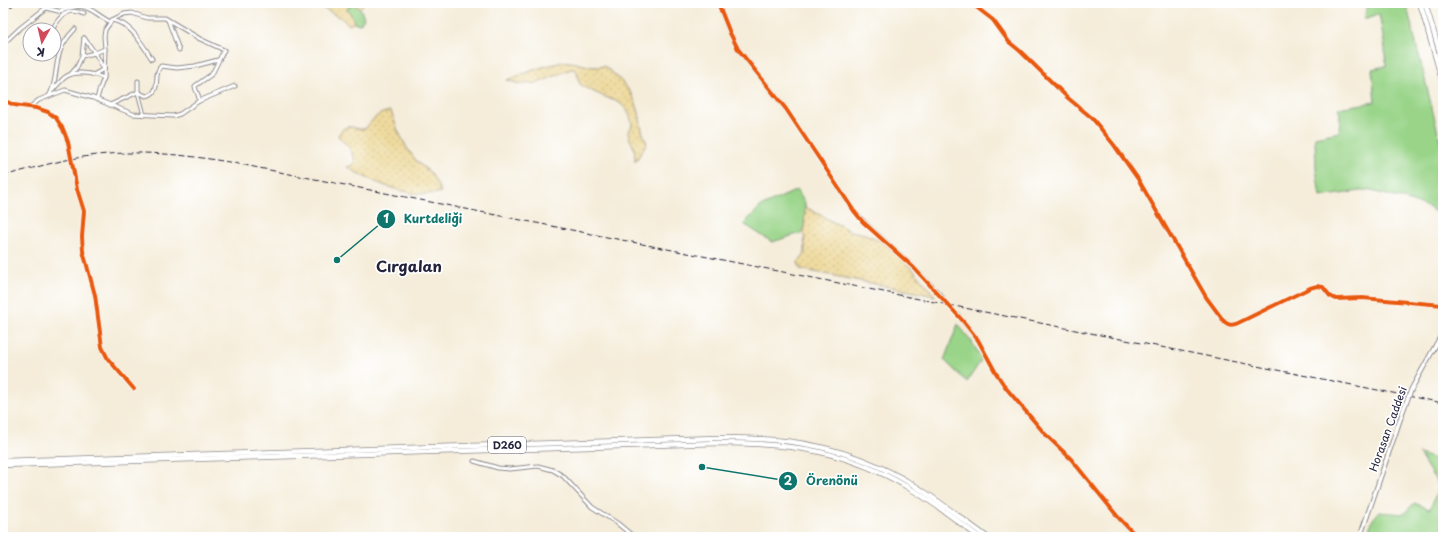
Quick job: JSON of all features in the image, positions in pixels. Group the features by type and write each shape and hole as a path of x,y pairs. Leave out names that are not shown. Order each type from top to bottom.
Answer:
{"highway":[{"path":"1420,3 1443,83"},
{"path":"1425,3 1443,63"},
{"name":"D260","path":"3,461 716,438 777,440 834,450 879,466 925,492 987,537"},
{"name":"D260","path":"3,465 713,443 768,444 825,452 876,470 902,483 926,498 979,537"}],"street":[{"path":"3,44 19,29 52,3"},
{"path":"718,3 738,49 786,109 854,212 905,259 942,297"},
{"path":"971,3 992,20 1008,42 1020,51 1068,98 1092,118 1118,149 1138,179 1206,297 1226,323 1233,325 1238,323 1315,286 1323,287 1330,296 1336,299 1362,298 1443,305"},
{"path":"61,11 84,6 111,21 122,23 130,29 152,58"},
{"path":"46,8 65,13"},
{"path":"56,22 65,13 76,11 84,14"},
{"path":"97,99 104,78 106,49 104,32 111,21 128,13 147,18 160,17 168,20 224,50 212,74 196,86 195,89 200,97 199,101"},
{"path":"168,20 179,50"},
{"path":"53,90 59,54 65,42 76,29"},
{"path":"48,97 63,79 70,75 77,67 82,56 84,38 104,69"},
{"path":"82,56 106,49"},
{"path":"138,92 146,96 154,92 156,88 158,69 161,66 177,68 195,66 218,60"},
{"path":"94,74 104,69"},
{"path":"70,75 94,74 104,78"},
{"path":"138,81 138,92 144,115"},
{"path":"29,107 39,100 65,90 97,99 133,114 175,116 199,101 235,86"},
{"path":"110,105 138,92"},
{"path":"3,100 14,105 45,110 54,115 61,124 69,146 76,189 84,211 82,246 84,260 95,295 102,347 108,359 134,389"},
{"path":"958,315 978,340 1006,388 1045,434 1071,459 1118,517 1137,537"},
{"name":"Horasan Caddesi","path":"1360,537 1412,388 1443,332"},
{"path":"474,461 498,468 510,469 538,466 553,470 563,476 592,507 613,520 634,537"}],"green space":[{"path":"1368,3 1406,3 1443,152 1443,214 1431,210 1431,208 1403,199 1367,190 1320,197 1316,168 1315,137 1339,132 1340,114 1338,108 1375,102 1372,69 1386,66 1385,48 1379,14 1364,19"},
{"path":"352,5 359,7 364,18 360,24 354,23 353,18 347,9"},
{"path":"797,190 805,203 804,232 772,242 744,224 760,207"},
{"path":"958,324 972,342 982,359 967,382 944,360"},
{"path":"1419,454 1443,461 1443,537 1366,537 1373,519 1379,512 1404,514 1414,503 1430,509 1439,486"}],"sand":[{"path":"312,3 365,3 360,8 354,5 349,6 347,9 352,16 354,23 349,25 340,17"},
{"path":"562,62 573,62 593,67 604,66 616,75 626,86 637,105 642,132 647,143 635,162 634,148 629,134 632,126 631,118 628,112 618,102 580,84 575,69 571,69 538,83 520,84 507,80 536,69"},
{"path":"391,111 398,131 407,148 417,162 431,173 441,192 418,194 405,192 380,184 347,167 354,165 355,160 349,147 338,136 341,131 348,127 359,129 366,128 378,115"},
{"path":"805,207 850,231 865,234 883,242 912,268 935,296 800,269 798,262 803,257 805,252"}],"tunnel":[{"path":"942,297 958,315"}],"railway":[{"path":"3,13 16,3"},
{"path":"3,176 43,165 73,159 120,153 175,155 229,162 1443,403"}],"cycle path":[{"path":"718,3 738,49 786,109 854,211 863,222 914,268 963,321 978,340 1006,388 1045,434 1071,459 1118,517 1137,537"},
{"path":"971,3 993,20 1009,42 1068,98 1092,118 1114,145 1138,179 1206,297 1226,323 1232,325 1236,324 1317,286 1323,287 1330,296 1336,299 1362,298 1443,305"},
{"path":"3,100 14,105 36,108 48,112 56,118 63,129 68,142 77,189 84,211 82,237 83,251 95,295 102,347 108,359 134,389"}],"place":[{"name":"Kurtdeliği","path":"337,260"},
{"name":"Örenönü","path":"702,467"}],"district":[{"name":"Cırgalan","path":"409,267"}]}
